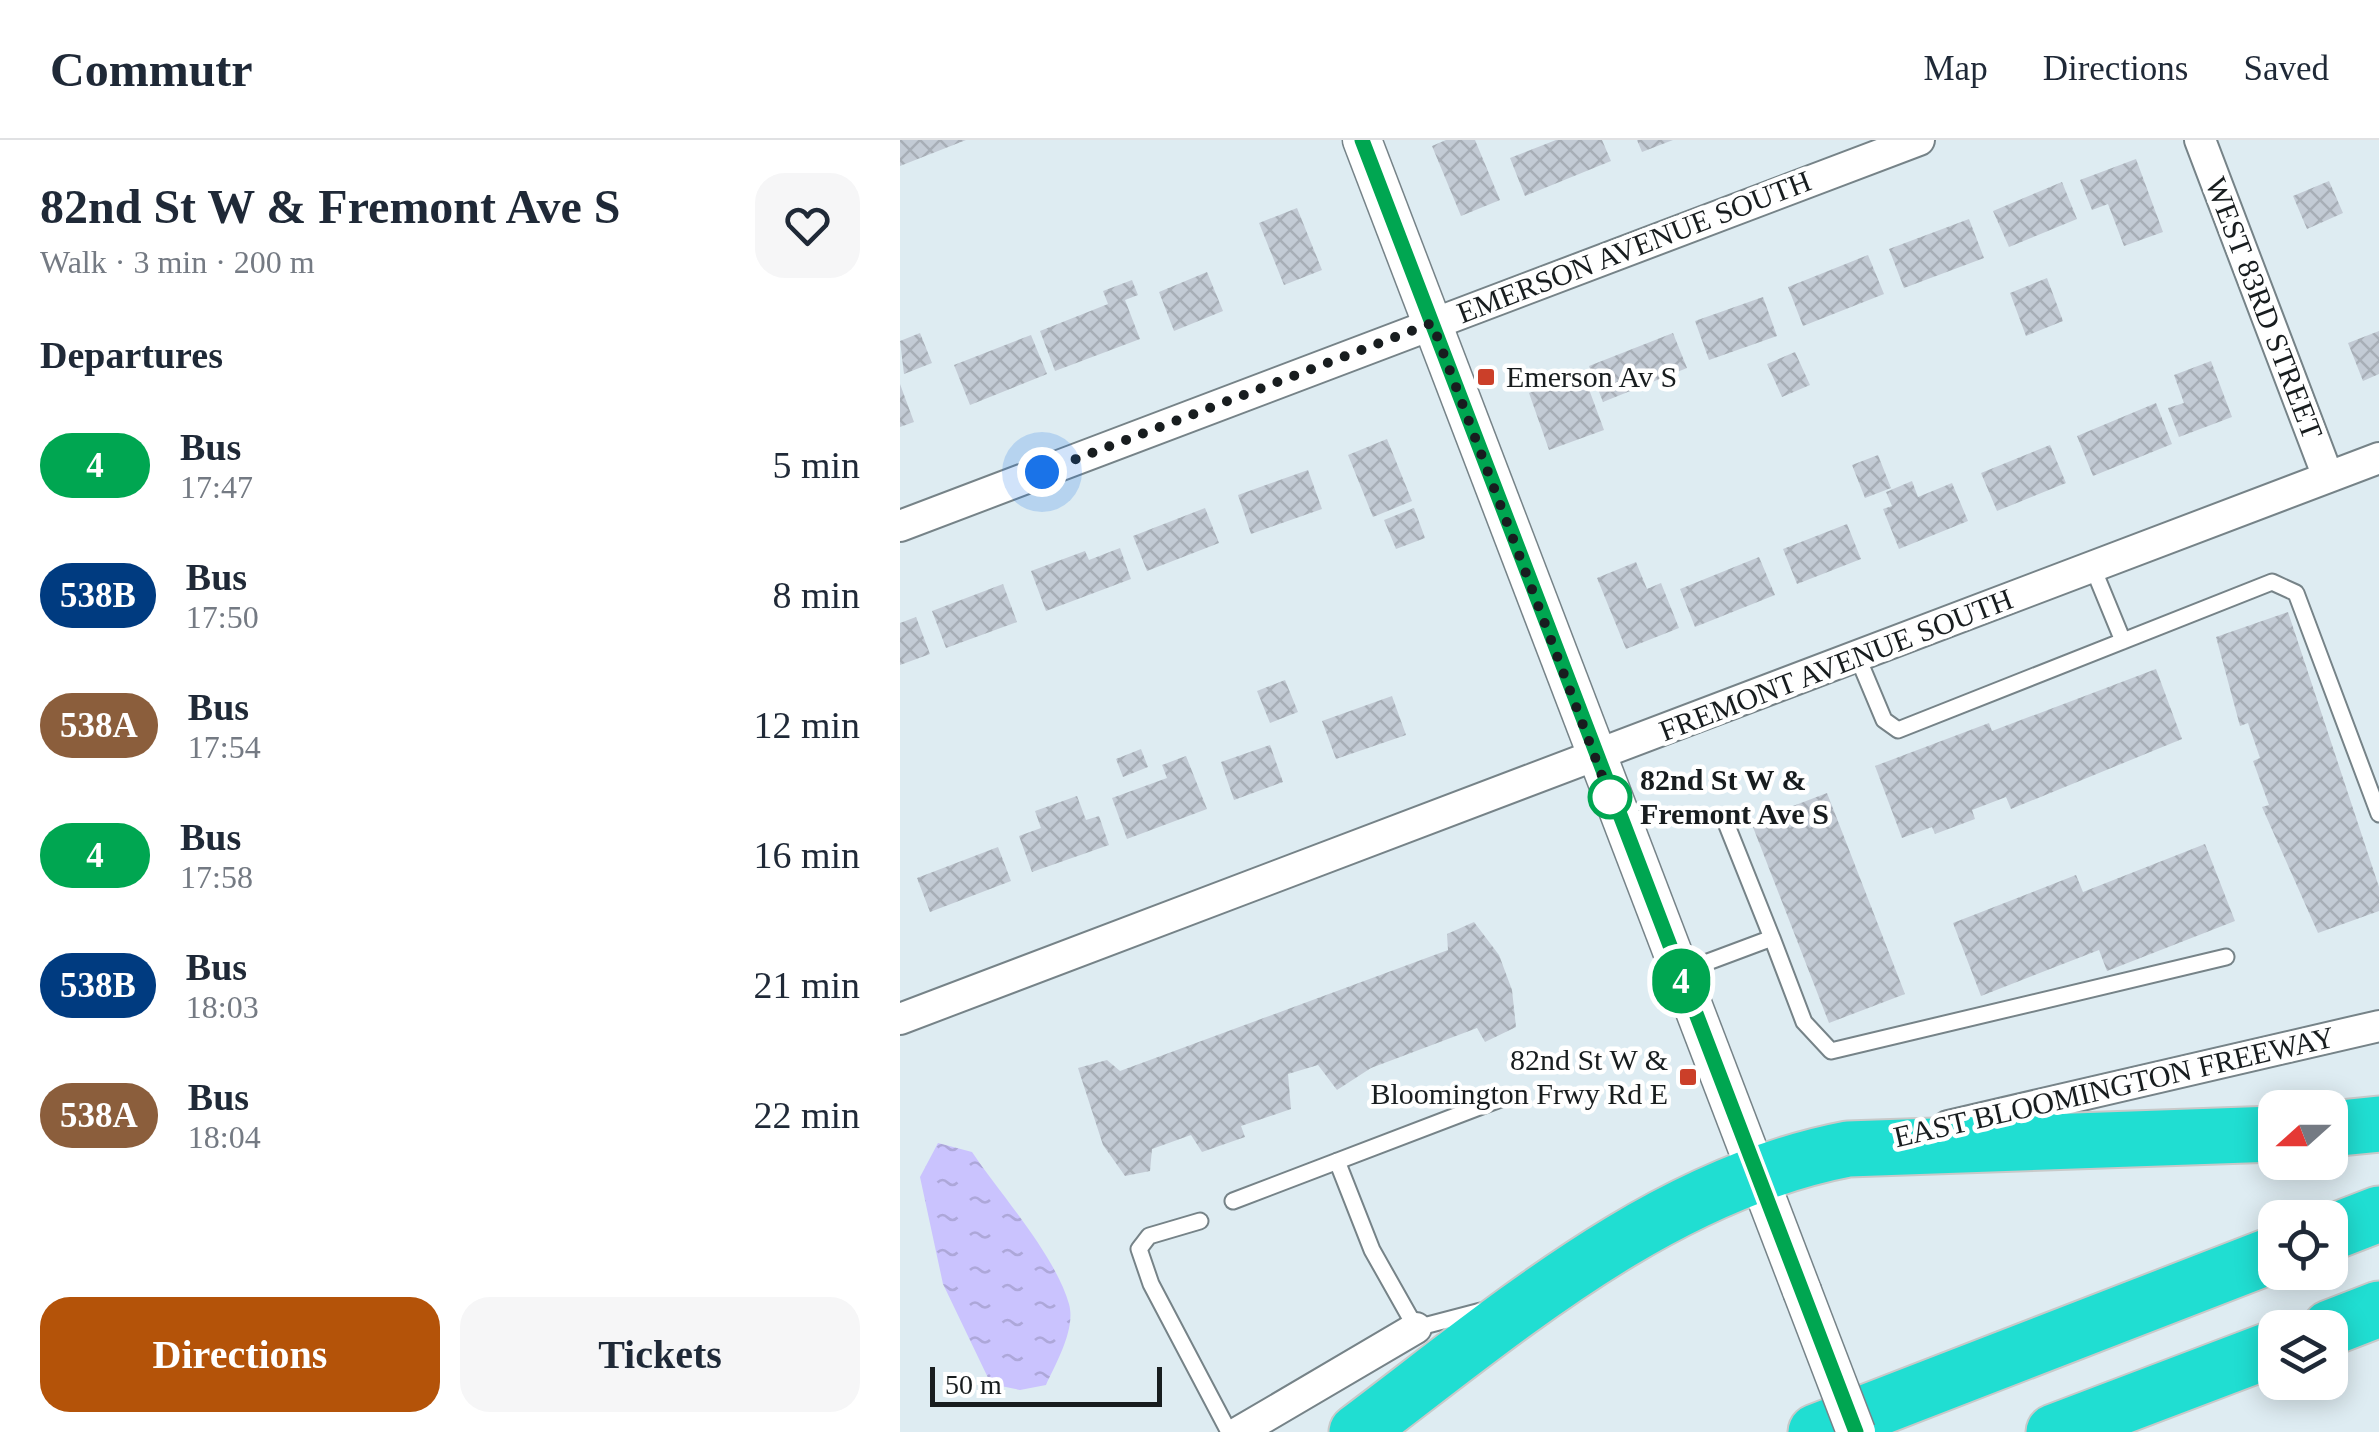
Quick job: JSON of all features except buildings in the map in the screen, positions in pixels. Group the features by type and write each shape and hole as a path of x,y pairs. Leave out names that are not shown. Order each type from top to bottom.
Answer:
{"highway":[{"path":"2348,1127 2379,1124"},
{"path":"1357,1432 1541,1294 1653,1222 1802,1158 1848,1149 2258,1135"},
{"path":"2348,1226 2379,1214"},
{"path":"1816,1432 2258,1261"},
{"path":"2348,1321 2379,1309"},
{"path":"2054,1432 2258,1354"}],"street":[{"path":"1362,140 1736,1128 1760,1175 1856,1432"},
{"name":"EMERSON AVENUE SOUTH","path":"900,526 1919,140"},
{"name":"WEST 83RD STREET","path":"2200,140 2328,477"},
{"name":"FREMONT AVENUE SOUTH","path":"900,1018 2379,458"},
{"name":"EAST BLOOMINGTON FREEWAY","path":"1848,1149 2379,1026"},
{"path":"1239,1432 1416,1328"}],"lane":[{"path":"2093,568 2123,642"},
{"path":"1858,658 1884,720 1898,730 2272,582 2296,593 2379,814"},
{"path":"1726,824 1804,1022 1832,1051 2226,957"},
{"path":"1678,973 1772,938"},
{"path":"1233,1201 1508,1096"},
{"path":"1337,1162 1372,1250 1416,1328 1541,1294"},
{"path":"1200,1221 1149,1236 1139,1249 1151,1284 1229,1432"}],"water":[{"path":"938,1143 972,1152 1040,1246 1062,1285 1069,1304 1070,1324 1046,1385 1020,1390 991,1384 943,1284 920,1177"}],"bus line":[{"name":"4","path":"1362,140 1736,1128 1760,1175 1856,1432"}],"place":[{"name":"Emerson Av S","path":"1486,377"},
{"name":"82nd St W & Fremont Ave S","path":"1610,797"},
{"name":"82nd St W & Bloomington Frwy Rd E","path":"1688,1077"}],"route":[{"path":"1042,472 1432,323 1610,797"}]}
